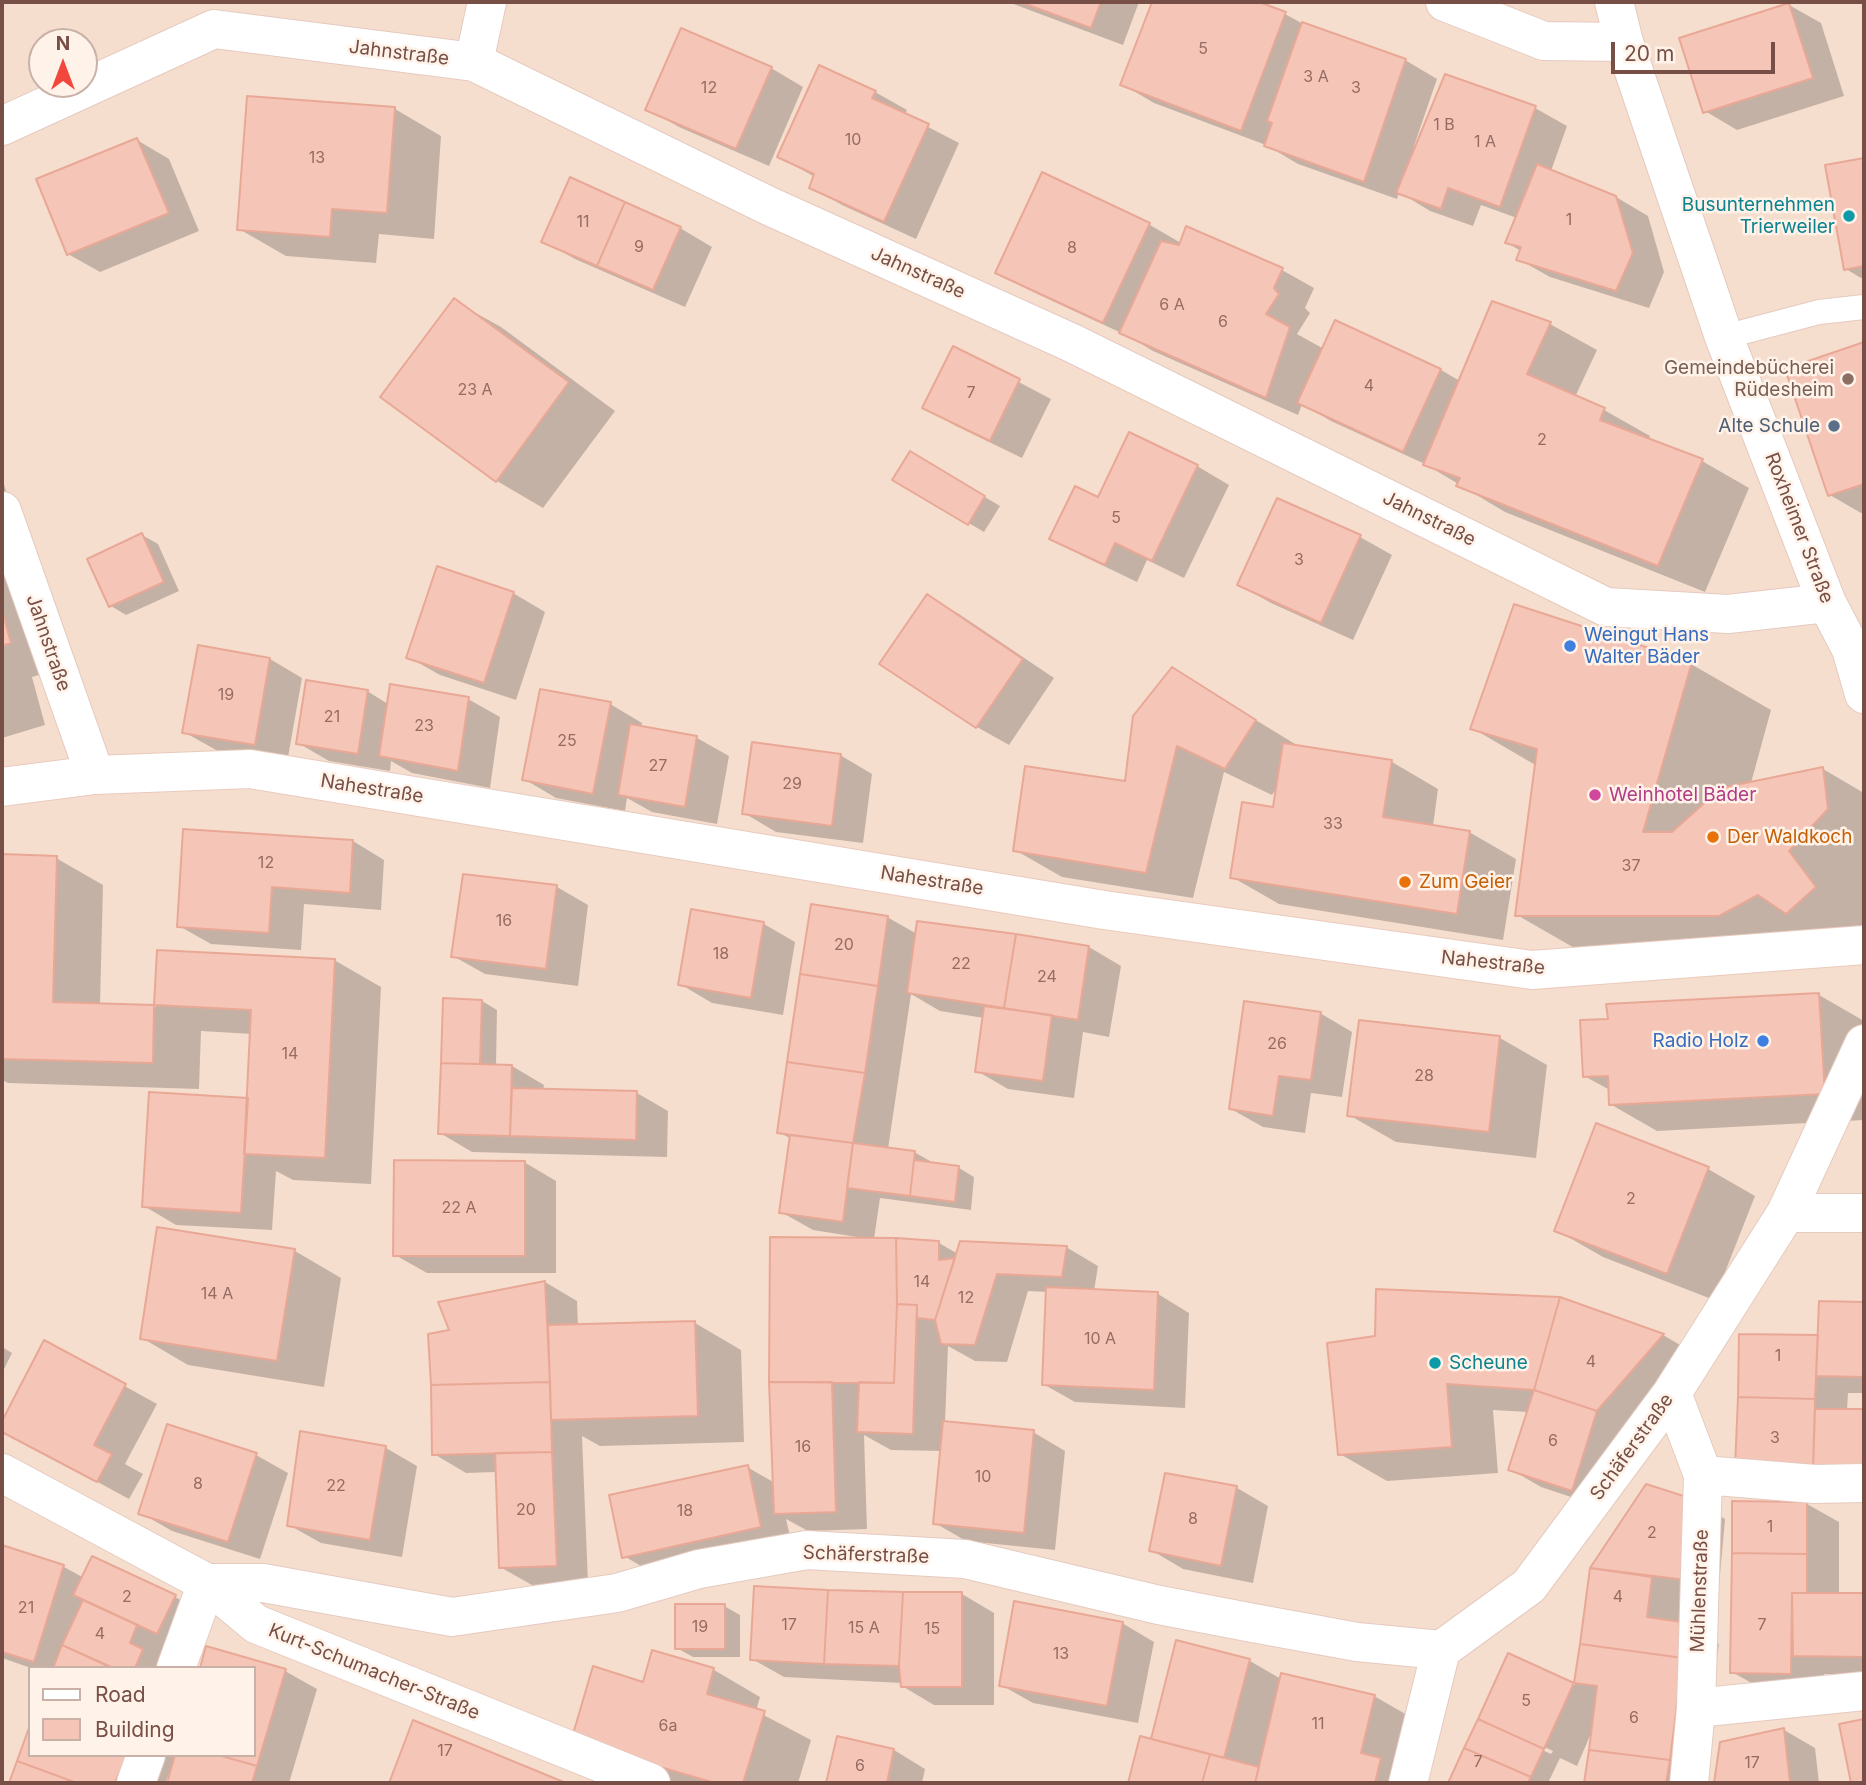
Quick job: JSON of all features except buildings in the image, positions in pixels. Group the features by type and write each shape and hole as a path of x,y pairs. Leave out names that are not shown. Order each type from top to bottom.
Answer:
{"street":[{"path":"474,62 487,2"},
{"path":"1445,2 1544,41 1623,42"},
{"name":"Roxheimer Straße","path":"1614,2 1623,42 1724,337 1827,603 1851,649 1864,694"},
{"name":"Jahnstraße","path":"2,126 214,29 474,62 769,206 1072,343 1606,607 1728,614 1827,603"},
{"name":"Jahnstraße","path":"2,510 95,775"},
{"name":"Nahestraße","path":"2,787 95,775 250,769 1104,910 1532,970 1864,945"},
{"name":"Schäferstraße","path":"207,1583 263,1583 453,1617 617,1593 699,1569 807,1550 965,1559 1159,1605 1253,1623 1357,1642 1441,1650 1529,1586 1672,1393 1786,1213 1864,1044"},
{"path":"1786,1213 1864,1213"},
{"name":"Mühlenstraße","path":"1672,1393 1703,1475 1696,1708 1689,1783"},
{"name":"Kurt-Schumacher-Straße","path":"2,1473 207,1583 256,1624 651,1783"},
{"path":"1703,1475 1815,1485 1864,1483"},
{"path":"177,1666 207,1583"},
{"path":"1408,1783 1441,1650"},
{"path":"1696,1708 1864,1691"},
{"path":"136,1783 145,1757"}],"lane":[{"path":"1724,337 1819,312 1864,307"}],"shaded area":[{"path":"2,2 1864,2 1864,1783 2,1783"}],"place":[{"name":"Busunternehmen Trierweiler","path":"1849,216"},
{"name":"Gemeindebücherei Rüdesheim","path":"1848,379"},
{"name":"Alte Schule","path":"1834,426"},
{"name":"Weingut Hans Walter Bäder","path":"1570,646"},
{"name":"Weinhotel Bäder","path":"1595,795"},
{"name":"Der Waldkoch","path":"1713,837"},
{"name":"Zum Geier","path":"1405,882"},
{"name":"Radio Holz","path":"1763,1041"},
{"name":"Scheune","path":"1435,1363"}]}
